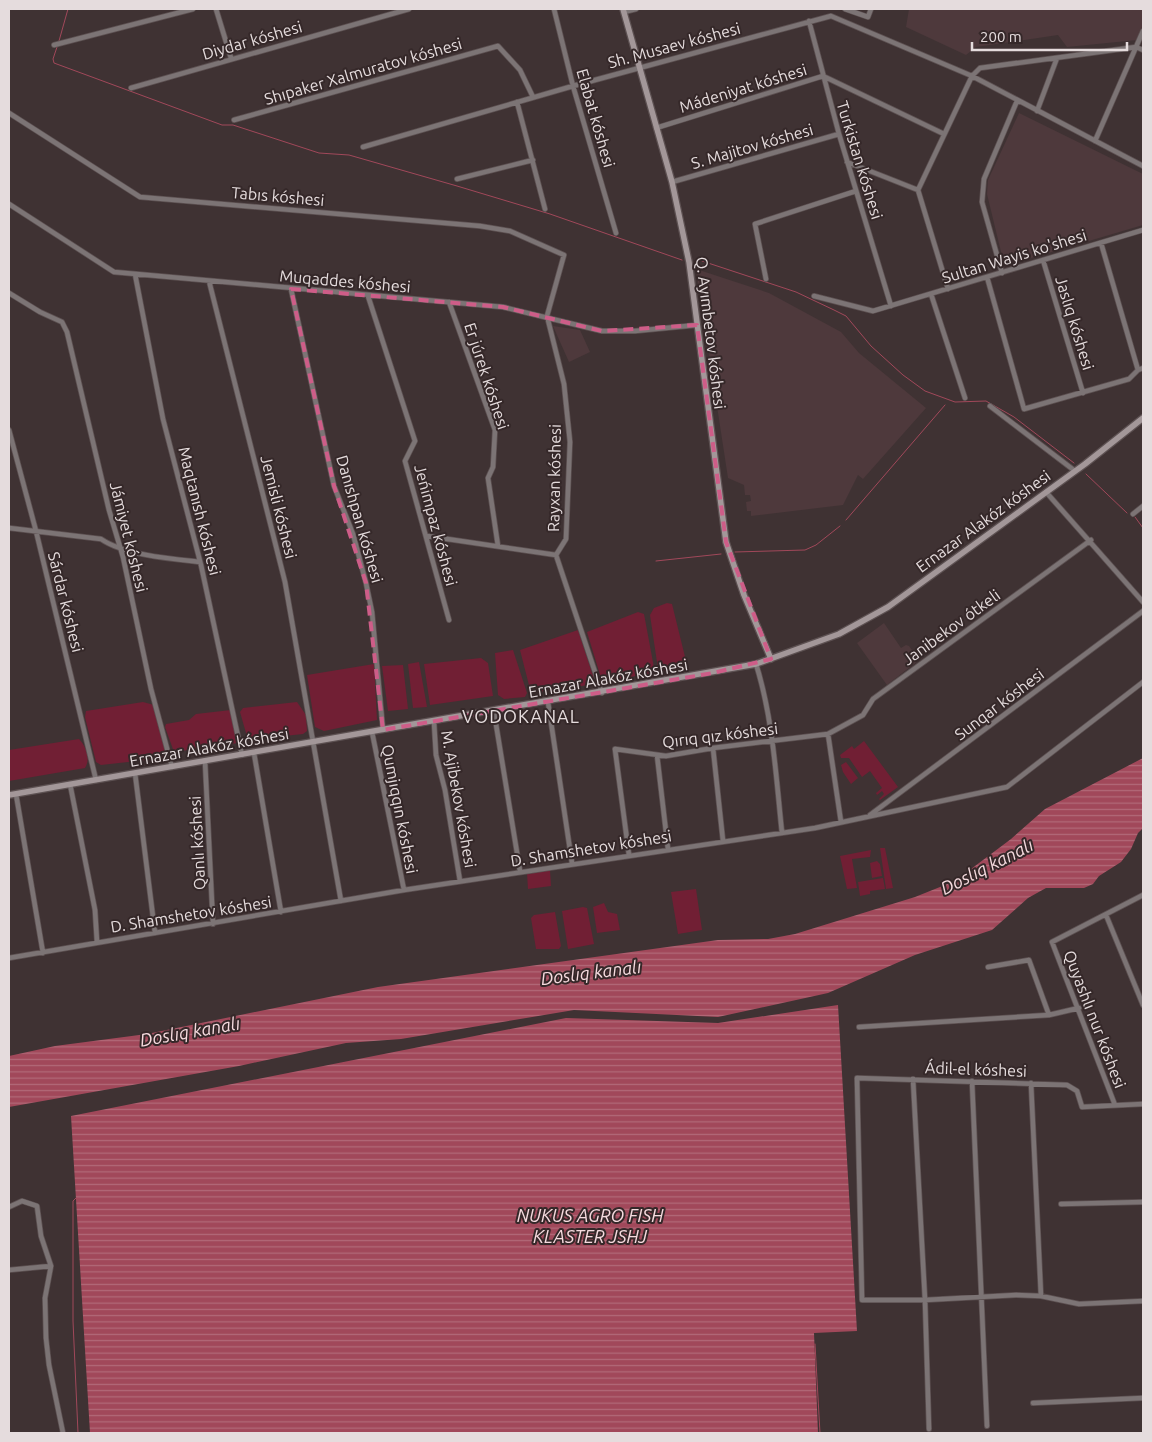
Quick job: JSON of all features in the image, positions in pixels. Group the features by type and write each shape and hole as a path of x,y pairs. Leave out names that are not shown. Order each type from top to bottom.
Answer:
{"main road":[{"name":"Q. Ayımbetov kóshesi","path":"624,10 672,182 688,258 726,542 744,595 771,659"},
{"name":"Ernazar Alakóz kóshesi","path":"9,795 494,712 756,664 861,624 908,593 1075,471 1143,418"}],"street":[{"path":"54,46 193,9"},
{"path":"216,9 231,58"},
{"name":"Diydar kóshesi","path":"131,88 231,58 409,9"},
{"name":"Elabat kóshesi","path":"554,9 573,86 616,233"},
{"path":"624,10 636,9"},
{"path":"845,9 868,17 871,9"},
{"name":"Sh. Musaev kóshesi","path":"363,147 573,86 832,16 972,76 1143,166"},
{"name":"Turkistan kóshesi","path":"809,21 822,76 891,306"},
{"path":"1095,141 1143,31"},
{"name":"Shıpaker Xalmuratov kóshesi","path":"234,120 498,46 520,70 534,97"},
{"path":"948,289 918,190 972,76 980,68 1136,47 1143,50"},
{"path":"1037,111 1057,58"},
{"name":"Mádeniyat kóshesi","path":"656,128 822,76 944,134"},
{"path":"1002,273 982,202 984,179 1017,101"},
{"path":"517,102 545,209"},
{"name":"Tabıs kóshesi","path":"9,113 140,197 510,231 564,254 547,316"},
{"name":"S. Majitov kóshesi","path":"672,182 839,134"},
{"path":"457,179 533,160"},
{"path":"847,162 918,190"},
{"path":"766,279 755,224 856,191"},
{"name":"Muqaddes kóshesi","path":"9,204 114,272 503,307 547,316 602,331 635,332 697,324"},
{"name":"Sultan Wayis ko'shesi","path":"814,296 873,311 1143,230"},
{"path":"987,277 1024,410 1129,379 1141,369 1101,243"},
{"name":"Jaslıq kóshesi","path":"1043,260 1082,393"},
{"name":"Maqtanısh kóshesi","path":"134,274 163,419 200,562 242,755"},
{"name":"Jemisli kóshesi","path":"209,281 285,582 341,901"},
{"name":"Danıshpan kóshesi","path":"291,289 334,486 353,534 366,582 372,612 383,730"},
{"name":"Jámiyet kóshesi","path":"9,293 40,312 55,317 62,322 67,332 108,510 120,548 151,689 172,767"},
{"path":"931,294 965,398"},
{"name":"Jeńimpaz kóshesi","path":"368,296 415,442 405,461 449,620"},
{"name":"Er júrek kóshesi","path":"450,302 495,430 494,467 488,478 498,546"},
{"name":"Rayxan kóshesi","path":"547,316 564,384 570,442 566,539 556,555 602,693"},
{"path":"990,406 1075,471"},
{"name":"Sárdar kóshesi","path":"9,430 36,532 96,780"},
{"path":"1046,492 1091,540 1143,602"},
{"path":"1133,514 1143,506"},
{"path":"9,528 101,539 120,548 200,562"},
{"path":"427,536 556,555"},
{"name":"Janibekov ótkeli","path":"828,734 863,715 873,699 1091,540"},
{"name":"Sunqar kóshesi","path":"869,816 1143,611"},
{"path":"756,664 762,683 772,741 782,833"},
{"name":"D. Shamshetov kóshesi","path":"9,958 404,890 572,863 782,833 1007,786 1143,682"},
{"path":"548,702 572,863"},
{"path":"494,712 520,872"},
{"name":"M. Ajibekov kóshesi","path":"434,722 436,755 445,790 460,881"},
{"name":"Qumjıqqın kóshesi","path":"372,732 404,890"},
{"path":"828,734 841,822"},
{"name":"Qırıq qız kóshesi","path":"629,855 615,749 666,756 713,748 828,734"},
{"path":"713,748 722,841"},
{"path":"254,753 280,912"},
{"path":"657,755 668,849"},
{"name":"Qanlı kóshesi","path":"205,761 213,924"},
{"path":"135,773 155,933"},
{"path":"70,784 95,910 97,942"},
{"path":"16,794 43,953"},
{"path":"1143,894 1106,915 1143,1005"},
{"name":"Quyashlı nur kóshesi","path":"1106,915 1052,942 1115,1105"},
{"path":"988,967 1029,960 1049,1015"},
{"path":"859,1027 1049,1015 1079,1008"},
{"name":"Ádil-el kóshesi","path":"926,1300 862,1300 857,1078 913,1078 1066,1085 1077,1091 1082,1107 1115,1105"},
{"path":"913,1078 926,1300 929,1429"},
{"path":"972,1080 987,1426"},
{"path":"1031,1083 1041,1296"},
{"path":"1115,1105 1143,1104"},
{"path":"9,1207 22,1201 37,1206 41,1236 51,1266 44,1298 48,1365 63,1433"},
{"path":"1061,1204 1143,1202"},
{"path":"9,1270 51,1266"},
{"path":"926,1300 982,1296 1041,1296 1079,1304 1143,1301"},
{"path":"1033,1403 1143,1398"}],"highlighted area":[{"path":"291,289 503,307 602,331 697,325 726,542 771,659 713,673 383,730 366,583 334,486"}],"shaded area":[{"path":"909,9 1143,9 1143,25 1137,40 1067,47 1058,35 976,47 966,55 906,27"},
{"path":"1019,113 1143,174 1143,225 1021,261 1012,257 1003,260 987,194 988,180"},
{"path":"696,269 769,293 841,332 859,353 926,408 863,479 858,475 843,505 751,516 751,511 747,511 746,502 751,501 750,495 745,495 744,485 728,478"},
{"path":"553,326 580,330 590,352 569,362"},
{"path":"667,603 672,604 688,669 667,672 658,669 650,615 654,608"},
{"path":"638,612 644,614 655,673 604,681 601,678 587,632"},
{"path":"884,623 901,648 906,645 909,646 919,660 887,685 857,643"},
{"path":"578,630 594,679 589,685 531,693 520,650"},
{"path":"513,650 527,693 525,697 504,699 498,695 495,653"},
{"path":"481,658 488,663 493,696 430,705 424,664"},
{"path":"419,662 427,707 413,708 408,664"},
{"path":"374,664 377,720 324,731 315,727 307,675"},
{"path":"403,665 408,709 388,711 382,666"},
{"path":"143,702 154,705 165,748 164,758 101,765 96,762 85,717 86,711"},
{"path":"297,702 306,715 307,731 303,734 248,740 240,712 243,708"},
{"path":"231,710 238,743 174,752 165,727 166,724 189,720 196,714"},
{"path":"79,739 87,753 88,761 85,768 9,781 9,750"},
{"path":"864,741 898,787 880,800 884,794 882,791 877,795 876,793 882,788 870,771 862,777 849,758 841,758 840,755 852,746 854,749"},
{"path":"846,762 858,778 851,784 841,765"},
{"path":"880,848 885,848 893,888 886,889"},
{"path":"871,850 870,857 852,859 857,888 847,889 840,856"},
{"path":"877,861 880,864 882,876 872,878 870,863"},
{"path":"550,870 551,886 528,889 527,873"},
{"path":"883,878 885,889 870,891 870,894 860,896 858,882"},
{"path":"696,889 702,930 678,934 671,892"},
{"path":"604,903 608,912 617,914 620,930 597,933 593,907"},
{"path":"587,908 594,944 568,949 562,911"},
{"path":"555,912 561,946 559,949 536,949 531,918 534,915"}],"water":[{"name":"Doslıq kanalı","path":"1143,758 1143,828 1121,862 1099,876 1093,884 1084,888 1046,888 1028,898 992,930 915,955 828,993 718,1017 574,1010 401,1039 346,1043 239,1066 9,1107 9,1056 55,1046 147,1034 378,987 718,940 768,939 795,934 915,897 955,881 1011,839 1045,809"},
{"name":"NUKUS AGRO FISH KLASTER JSHJ","path":"838,1005 857,1331 814,1333 818,1433 90,1433 71,1116 566,1018 718,1023"}],"waterway":[{"path":"59,41 68,9"},
{"path":"57,47 53,59 54,63 222,125 233,125 319,153 349,155 457,186 550,214 682,260"},
{"path":"702,261 796,292 846,316 871,346 903,375 925,391 955,402 986,401 1014,417 1074,463"},
{"path":"846,520 945,405"},
{"path":"1086,474 1127,513"},
{"path":"1135,517 1143,528"},
{"path":"735,552 805,550 816,545 840,526"},
{"path":"656,561 721,554"},
{"path":"76,1198 73,1201 73,1321 78,1433"},
{"path":"815,1344 820,1433"}],"district":[{"name":"VODOKANAL","path":"521,717"}]}
